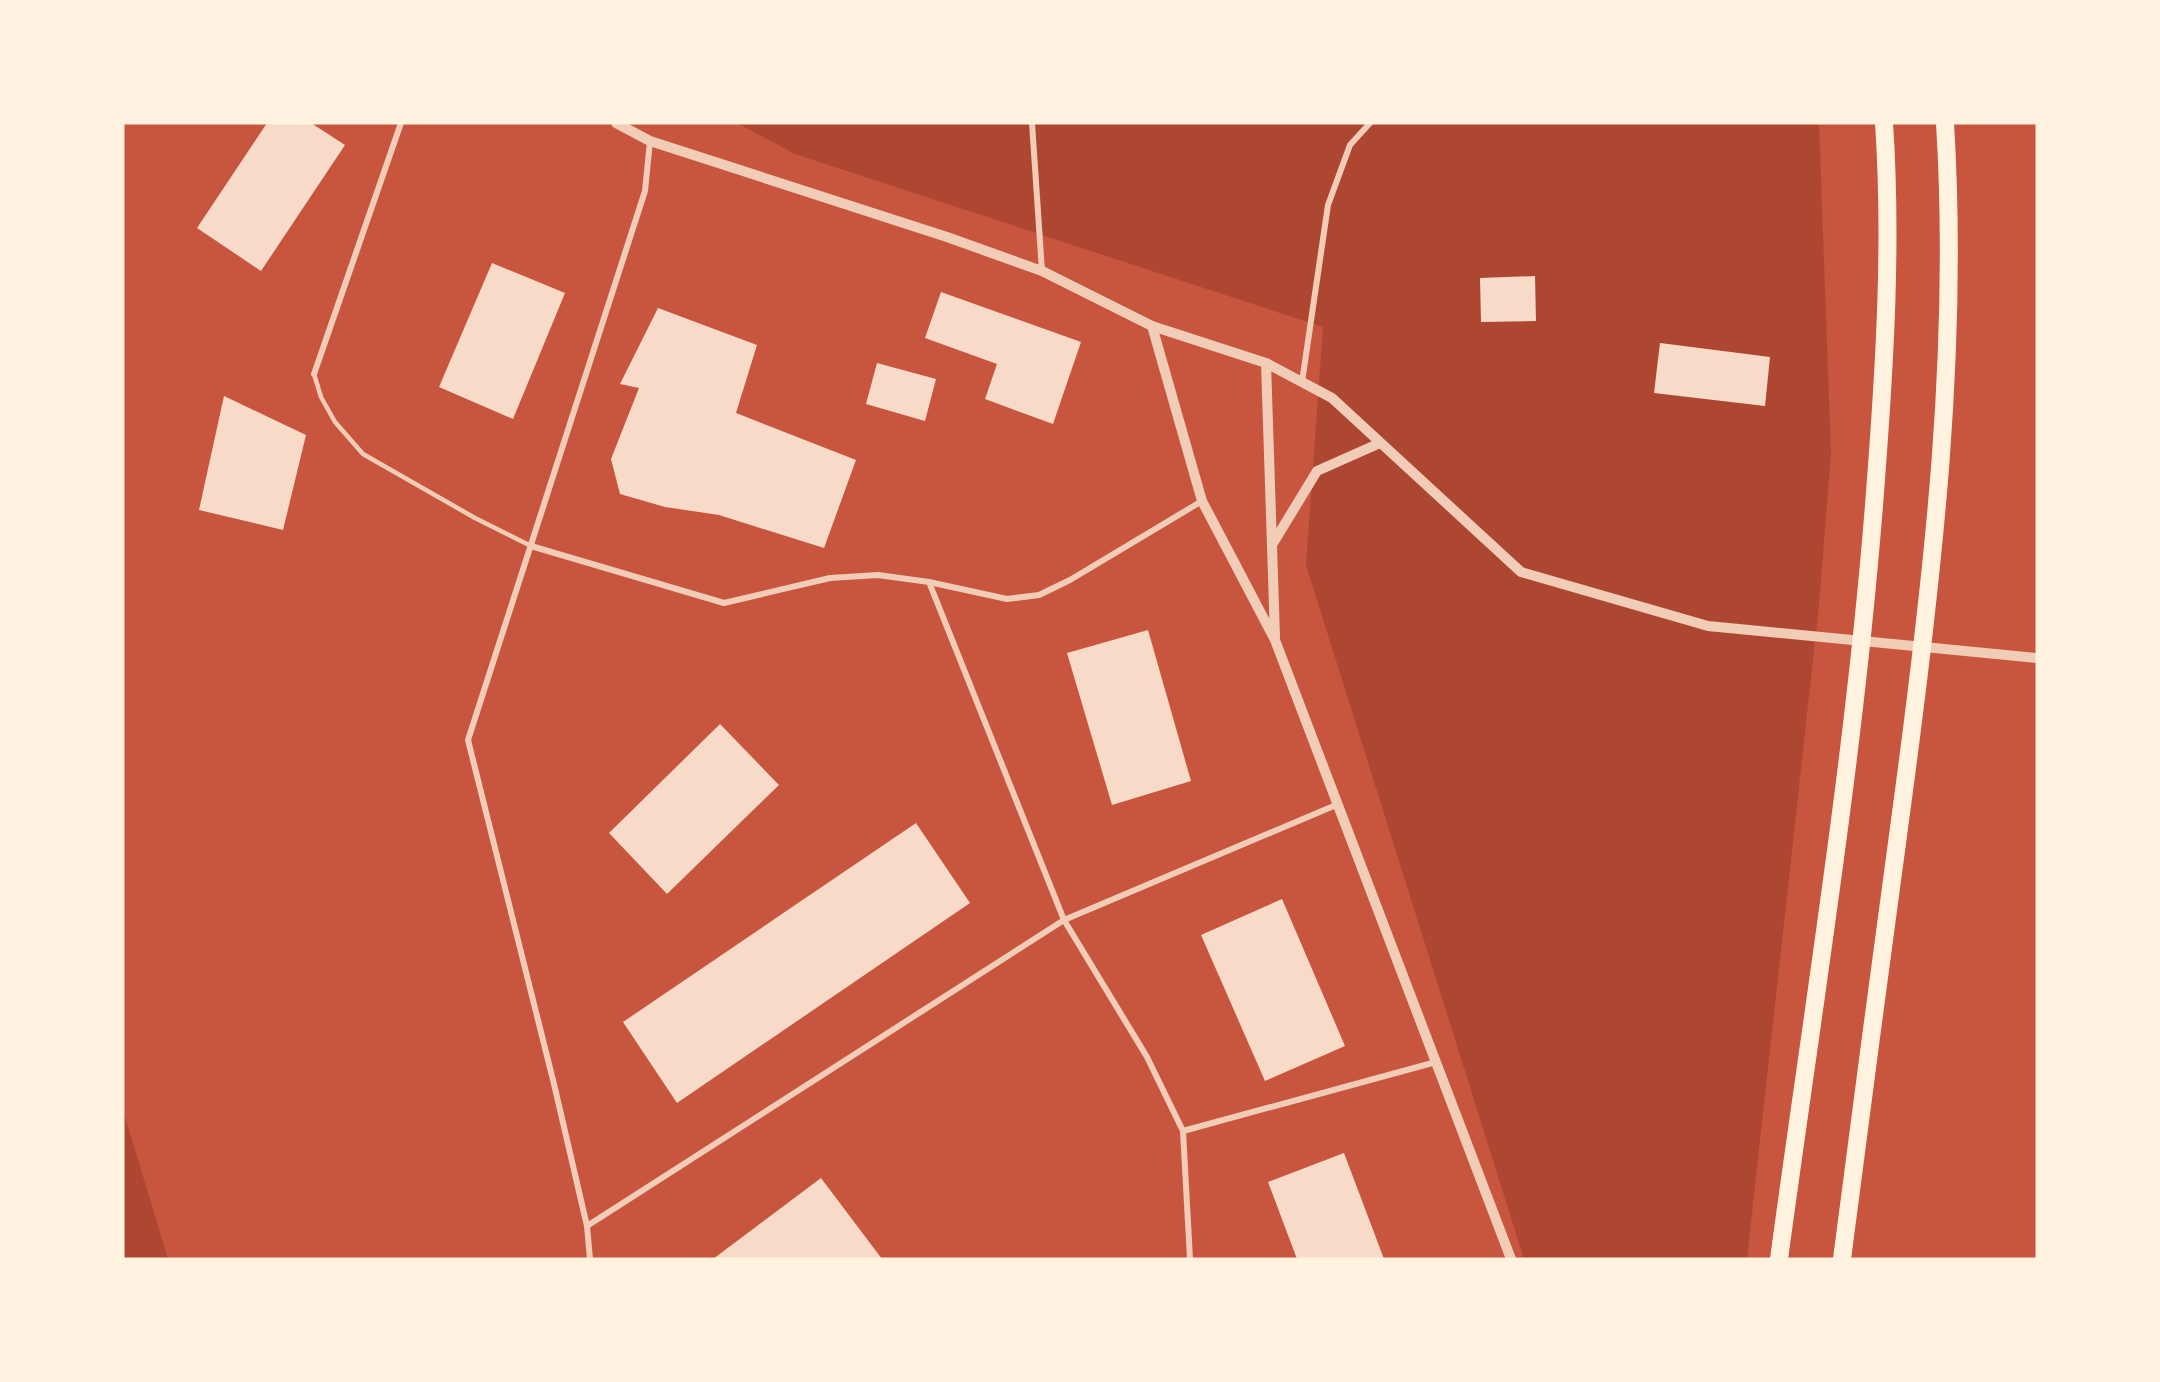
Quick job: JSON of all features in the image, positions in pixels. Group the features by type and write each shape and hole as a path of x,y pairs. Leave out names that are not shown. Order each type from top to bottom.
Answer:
{"highway":[{"path":"1779,1259 1858,682 1873,526 1886,344 1887,161 1884,123"},
{"path":"1842,1259 1918,687 1935,530 1948,349 1948,171 1945,123"}],"street":[{"path":"314,374 401,123"},
{"path":"616,123 650,141 947,237 1042,271 1152,326 1266,363 1332,398 1521,572 1708,626 2037,658"},
{"path":"1032,123 1042,271"},
{"path":"1302,381 1328,205 1350,145 1370,123"},
{"path":"590,1259 587,1226 554,1084 468,740 645,191 650,141"},
{"path":"1152,326 1202,501 1275,640 1511,1259"},
{"path":"1266,363 1275,640"},
{"path":"1272,545 1317,471 1380,443"},
{"path":"531,546 724,603 830,578 878,575 929,582 1007,599 1039,595 1070,580 1202,501"},
{"path":"929,582 1064,920 1147,1057 1183,1131 1190,1259"},
{"path":"587,1226 1064,920 1336,805"},
{"path":"1183,1131 1436,1062"}],"lane":[{"path":"314,374 321,398 335,422 363,453 475,518 531,546"}],"shaded area":[{"path":"737,123 1819,123 1831,454 1819,605 1747,1259 1524,1259 1306,565 1323,327 795,154"},
{"path":"123,1110 168,1259 123,1259"}],"building":[{"path":"267,123 311,123 345,145 261,271 197,228"},
{"path":"492,263 565,293 513,419 439,387"},
{"path":"1535,276 1536,321 1481,322 1480,278"},
{"path":"941,292 1081,342 1053,424 985,399 997,364 925,338"},
{"path":"658,308 757,345 736,413 856,460 824,548 719,515 665,507 620,494 611,459 639,388 620,384"},
{"path":"1660,343 1770,357 1765,406 1654,393"},
{"path":"877,363 936,379 925,421 866,404"},
{"path":"224,396 306,435 283,530 199,510"},
{"path":"1148,630 1191,781 1112,805 1067,653"},
{"path":"720,724 779,785 667,894 609,833"},
{"path":"916,823 970,903 677,1103 623,1022"},
{"path":"1282,899 1345,1046 1265,1081 1201,935"},
{"path":"1344,1153 1384,1259 1297,1259 1268,1182"},
{"path":"821,1178 882,1259 713,1259"}]}
